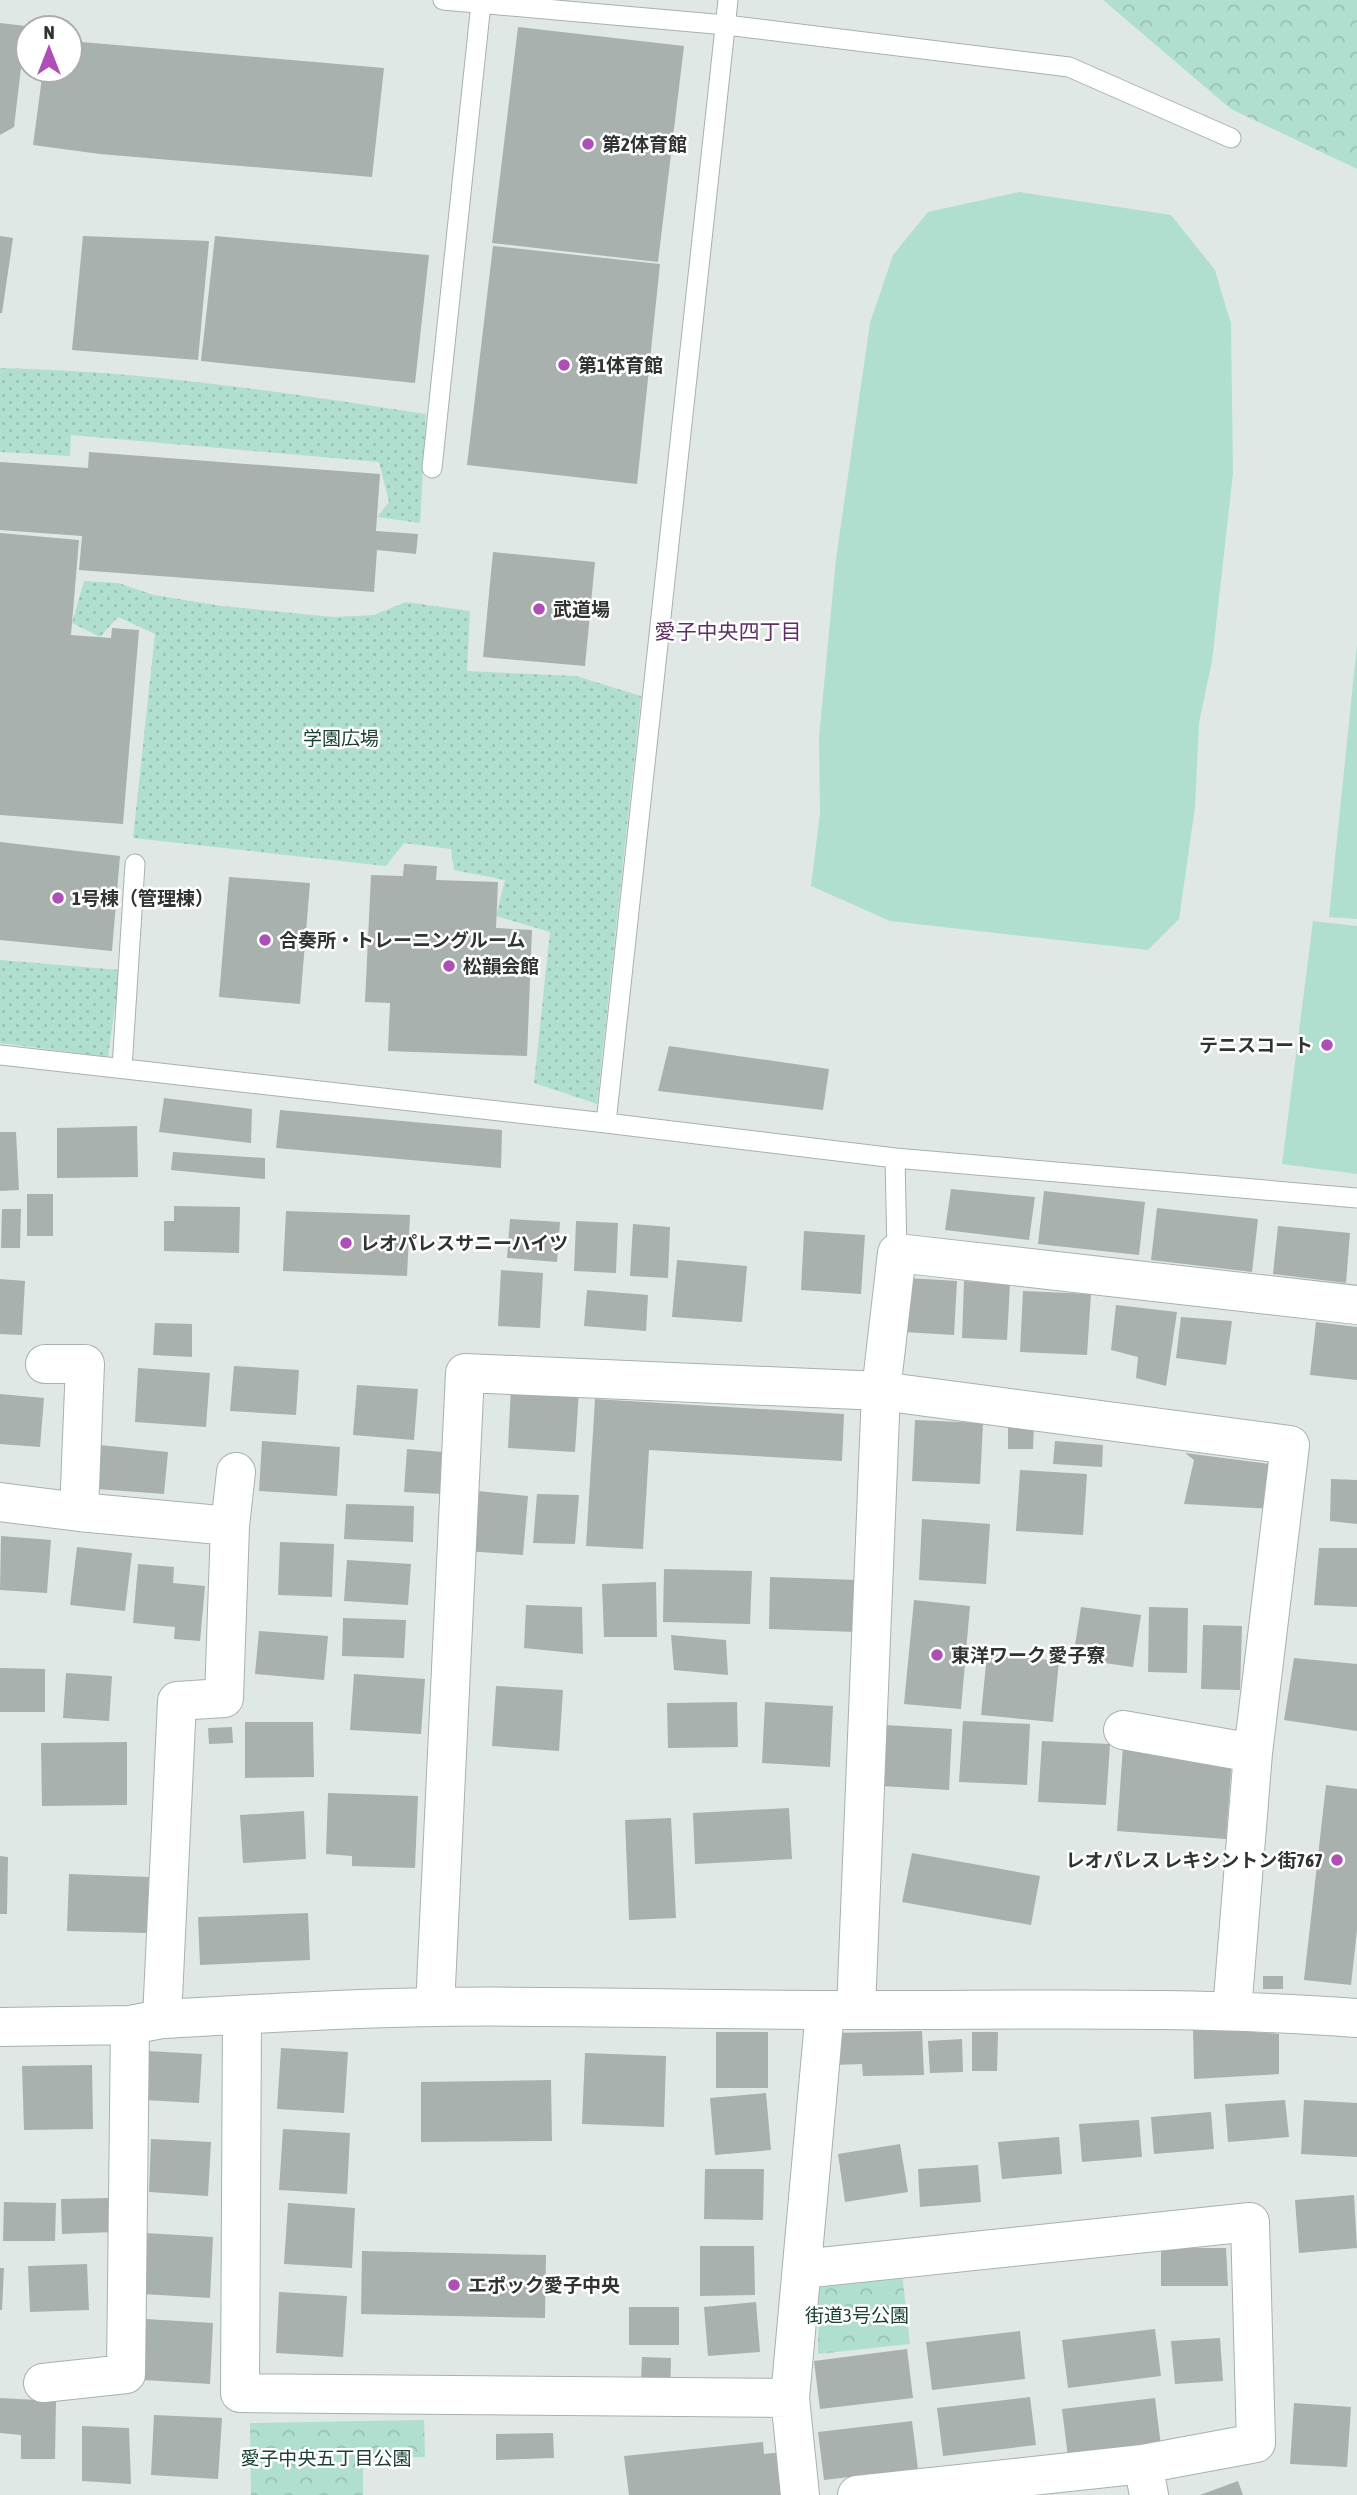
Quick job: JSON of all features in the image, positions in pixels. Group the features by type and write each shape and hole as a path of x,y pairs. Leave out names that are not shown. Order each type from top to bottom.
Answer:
{"street":[{"path":"800,2495 790,2398 802,2269 841,2010 881,1391 897,1253 1357,1305"},
{"path":"45,1364 85,1364 79,1513"},
{"path":"435,2007 464,1373 881,1391 1290,1445 1253,1753 1232,2011"},
{"path":"43,2383 126,2374 146,2022 177,1701 224,1698 230,1526 236,1472"},
{"path":"0,1502 79,1513 230,1526"},
{"path":"1123,1730 1253,1753"},
{"path":"0,2027 435,2007 1079,2009 1232,2011 1357,2018"},
{"path":"242,2015 240,2393 790,2398"},
{"path":"802,2269 1250,2222 1256,2443 1146,2479 857,2495"}],"lane":[{"path":"443,0 726,25 1069,67 1231,138"},
{"path":"606,1123 728,0"},
{"path":"432,468 481,3"},
{"path":"122,1068 135,864"},
{"path":"0,1055 895,1158 1357,1198"},
{"path":"895,1158 897,1253"}],"green space":[{"path":"1103,0 1357,0 1357,169 1231,109"},
{"path":"1019,192 1171,215 1215,270 1231,324 1233,473 1212,661 1199,723 1195,807 1179,919 1148,950 890,921 811,886 820,813 819,737 836,559 870,323 893,255 928,212"},
{"path":"0,368 160,378 426,414 420,523 377,517 389,502 379,462 71,435 70,456 0,452"},
{"name":"学園広場","path":"84,581 118,583 154,595 222,606 334,617 374,615 406,602 470,611 467,671 576,676 641,696 597,1104 534,1083 550,932 496,916 505,880 454,870 451,849 404,843 386,866 133,838 155,634 118,617 100,637 72,623"},
{"path":"1357,644 1357,919 1329,917"},
{"name":"テニスコート","path":"1313,921 1357,926 1357,1174 1282,1164"},
{"path":"0,960 120,970 108,1057 0,1043"},
{"name":"街道3号公園","path":"902,2273 910,2344 818,2354 819,2285"},
{"name":"愛子中央五丁目公園","path":"424,2420 425,2457 363,2458 363,2495 251,2495 250,2423"}],"building":[{"path":"0,23 14,25 14,84 19,84 14,127 0,135"},
{"name":"第2体育館","path":"518,27 684,46 658,262 492,243"},
{"path":"84,42 384,68 372,177 100,154 33,145 41,84 84,84"},
{"path":"0,236 13,238 2,313 0,313"},
{"path":"83,236 209,241 198,360 72,350"},
{"path":"215,236 429,255 415,383 201,361"},
{"name":"第1体育館","path":"493,246 660,264 637,484 467,465"},
{"path":"89,452 380,474 376,531 418,534 416,554 377,550 374,592 79,570 82,536 0,530 0,462 88,468"},
{"path":"0,533 79,540 71,635 111,638 112,628 139,630 123,824 0,815"},
{"name":"武道場","path":"493,552 595,562 585,666 483,657"},
{"name":"1号棟（管理棟）","path":"0,842 120,856 112,951 0,940"},
{"name":"松韻会館","path":"404,864 437,866 436,880 498,882 496,928 532,930 527,1056 388,1051 390,1003 365,1002 371,875 403,876"},
{"name":"合奏所・トレーニングルーム","path":"229,877 310,883 300,1004 219,997"},
{"path":"669,1046 829,1069 823,1110 658,1091"},
{"path":"164,1098 252,1109 251,1143 159,1132"},
{"path":"280,1110 502,1130 501,1168 276,1148"},
{"path":"137,1126 138,1177 57,1178 57,1128"},
{"path":"0,1132 16,1132 19,1190 0,1191"},
{"path":"173,1152 265,1158 265,1179 171,1170"},
{"path":"951,1189 1035,1197 1029,1240 945,1230"},
{"path":"1044,1191 1145,1202 1139,1255 1038,1244"},
{"path":"27,1194 53,1194 53,1236 27,1236"},
{"path":"174,1206 240,1207 239,1253 164,1251 164,1221 174,1221"},
{"path":"1157,1208 1258,1219 1252,1272 1151,1260"},
{"path":"2,1209 21,1209 20,1248 1,1248"},
{"name":"レオパレスサニーハイツ","path":"286,1211 410,1215 407,1276 283,1271"},
{"path":"510,1219 560,1222 557,1262 507,1258"},
{"path":"576,1221 618,1223 616,1273 574,1271"},
{"path":"633,1224 670,1227 668,1278 630,1276"},
{"path":"1278,1226 1350,1233 1346,1283 1273,1274"},
{"path":"804,1231 865,1235 861,1294 801,1290"},
{"path":"677,1260 747,1266 742,1322 672,1317"},
{"path":"501,1270 543,1273 540,1328 498,1326"},
{"path":"908,1278 957,1281 954,1335 904,1332"},
{"path":"0,1279 25,1281 22,1335 0,1334"},
{"path":"964,1281 1010,1284 1007,1340 962,1338"},
{"path":"587,1290 648,1295 646,1331 584,1326"},
{"path":"1023,1291 1091,1294 1087,1355 1020,1352"},
{"path":"1116,1305 1177,1312 1166,1386 1136,1378 1138,1357 1111,1350"},
{"path":"1181,1317 1232,1321 1226,1365 1176,1358"},
{"path":"1316,1322 1357,1327 1357,1380 1310,1375"},
{"path":"155,1323 192,1324 192,1357 153,1355"},
{"path":"234,1366 299,1370 296,1415 230,1411"},
{"path":"138,1368 210,1373 206,1427 135,1422"},
{"path":"357,1385 418,1389 414,1440 353,1435"},
{"path":"511,1387 579,1391 575,1452 508,1448"},
{"path":"0,1394 44,1398 40,1447 0,1444"},
{"path":"595,1399 844,1414 842,1461 649,1450 643,1549 586,1546"},
{"path":"915,1420 983,1423 980,1484 912,1481"},
{"path":"1008,1427 1034,1427 1033,1449 1008,1449"},
{"path":"262,1441 340,1447 337,1496 259,1491"},
{"path":"1055,1441 1103,1445 1102,1467 1053,1464"},
{"path":"100,1445 168,1452 164,1494 97,1489"},
{"path":"407,1449 444,1452 442,1494 404,1492"},
{"path":"1185,1453 1277,1465 1273,1509 1184,1504 1194,1460"},
{"path":"1020,1470 1087,1474 1083,1535 1016,1531"},
{"path":"1331,1479 1357,1480 1357,1524 1330,1521"},
{"path":"467,1490 528,1496 523,1555 464,1551"},
{"path":"537,1494 579,1495 575,1544 533,1543"},
{"path":"346,1504 414,1506 413,1542 344,1539"},
{"path":"922,1519 990,1524 986,1584 919,1580"},
{"path":"1,1536 51,1540 47,1593 0,1590"},
{"path":"280,1542 334,1544 332,1597 278,1595"},
{"path":"77,1547 132,1553 125,1611 70,1605"},
{"path":"1319,1548 1357,1548 1357,1607 1314,1605"},
{"path":"347,1560 411,1564 408,1605 344,1601"},
{"path":"138,1564 174,1567 173,1583 205,1586 200,1641 174,1639 175,1627 133,1623"},
{"path":"664,1569 752,1571 750,1624 663,1622"},
{"path":"770,1577 857,1580 856,1632 769,1629"},
{"path":"656,1582 657,1637 604,1637 602,1584"},
{"name":"東洋ワーク 愛子寮","path":"914,1600 970,1606 961,1709 904,1704"},
{"path":"526,1605 582,1607 583,1654 524,1648"},
{"path":"1081,1607 1141,1615 1133,1667 1097,1662 1098,1648 1075,1645"},
{"path":"1149,1607 1188,1608 1187,1673 1148,1672"},
{"path":"343,1618 406,1620 404,1658 342,1656"},
{"path":"1203,1625 1242,1626 1240,1690 1201,1689"},
{"path":"259,1631 328,1636 324,1680 255,1674"},
{"path":"671,1635 726,1640 728,1675 674,1670"},
{"path":"987,1654 1059,1661 1053,1722 981,1715"},
{"path":"1294,1658 1357,1664 1357,1731 1284,1720"},
{"path":"0,1668 45,1669 45,1712 0,1712"},
{"path":"66,1673 112,1676 109,1721 63,1718"},
{"path":"354,1674 425,1679 421,1734 350,1730"},
{"path":"496,1686 563,1690 559,1751 492,1746"},
{"path":"737,1702 738,1747 668,1748 667,1703"},
{"path":"765,1702 833,1706 830,1767 762,1763"},
{"path":"963,1721 1030,1724 1027,1785 959,1782"},
{"path":"245,1722 313,1722 314,1777 245,1778"},
{"path":"885,1725 952,1729 949,1790 881,1786"},
{"path":"232,1727 233,1743 209,1744 208,1728"},
{"path":"1042,1741 1110,1744 1106,1805 1038,1802"},
{"path":"127,1742 127,1805 42,1806 41,1743"},
{"path":"1123,1746 1232,1758 1226,1839 1117,1831"},
{"name":"レオパレス レキシントン街767","path":"1326,1785 1357,1789 1357,1930 1351,1985 1304,1980"},
{"path":"328,1793 418,1796 415,1868 352,1866 352,1856 326,1854"},
{"path":"789,1808 792,1859 695,1864 693,1813"},
{"path":"304,1811 306,1859 243,1863 240,1815"},
{"path":"671,1818 676,1918 629,1920 625,1820"},
{"path":"912,1853 1040,1876 1031,1925 902,1902"},
{"path":"0,1856 8,1857 7,1914 0,1914"},
{"path":"69,1874 149,1877 147,1933 67,1931"},
{"path":"308,1913 310,1960 200,1965 198,1917"},
{"path":"1263,1976 1283,1976 1283,1989 1263,1989"},
{"path":"1193,2027 1279,2034 1279,2074 1194,2079"},
{"path":"922,2031 924,2075 863,2076 862,2064 834,2065 833,2033"},
{"path":"716,2032 768,2032 768,2088 716,2088"},
{"path":"972,2032 998,2032 997,2071 972,2071"},
{"path":"962,2039 963,2072 930,2073 928,2041"},
{"path":"281,2048 348,2052 344,2113 277,2109"},
{"path":"148,2051 202,2054 199,2103 145,2100"},
{"path":"585,2053 666,2056 664,2127 582,2124"},
{"path":"92,2065 93,2129 24,2130 22,2066"},
{"path":"551,2080 552,2141 421,2142 421,2082"},
{"path":"766,2093 771,2150 715,2155 710,2098"},
{"path":"1285,2100 1289,2137 1228,2142 1225,2104"},
{"path":"1304,2100 1357,2103 1357,2157 1301,2154"},
{"path":"1211,2112 1214,2149 1154,2154 1151,2117"},
{"path":"1139,2120 1142,2157 1082,2162 1079,2124"},
{"path":"283,2129 350,2133 347,2194 279,2190"},
{"path":"1059,2137 1062,2174 1002,2179 998,2142"},
{"path":"151,2139 211,2142 208,2196 149,2192"},
{"path":"900,2144 908,2192 845,2202 838,2154"},
{"path":"978,2165 981,2202 920,2207 918,2169"},
{"path":"705,2169 764,2169 763,2220 704,2219"},
{"path":"1354,2195 1357,2248 1299,2253 1295,2200"},
{"path":"111,2198 113,2232 62,2234 61,2199"},
{"path":"4,2202 56,2203 55,2241 3,2241"},
{"path":"288,2203 355,2208 352,2268 284,2264"},
{"path":"145,2233 213,2237 210,2298 142,2294"},
{"path":"700,2246 754,2246 755,2295 700,2296"},
{"path":"1161,2248 1226,2248 1228,2286 1161,2286"},
{"name":"エポック愛子中央","path":"362,2251 546,2255 545,2318 361,2314"},
{"path":"87,2264 89,2310 30,2312 28,2266"},
{"path":"0,2268 4,2268 2,2310 0,2310"},
{"path":"279,2292 347,2296 343,2357 276,2353"},
{"path":"756,2302 760,2352 708,2356 704,2307"},
{"path":"629,2307 679,2307 679,2345 629,2345"},
{"path":"146,2319 213,2323 210,2384 143,2380"},
{"path":"1155,2329 1161,2376 1068,2388 1062,2340"},
{"path":"1020,2331 1025,2379 932,2390 926,2342"},
{"path":"1220,2338 1223,2381 1175,2384 1171,2341"},
{"path":"907,2349 913,2398 820,2409 814,2361"},
{"path":"642,2357 671,2358 670,2402 640,2401"},
{"path":"1030,2397 1036,2445 943,2456 937,2408"},
{"path":"0,2398 56,2401 55,2459 21,2459 21,2435 0,2433"},
{"path":"1155,2398 1161,2446 1068,2457 1062,2409"},
{"path":"1294,2403 1351,2407 1347,2467 1290,2464"},
{"path":"154,2415 222,2418 218,2479 151,2475"},
{"path":"912,2421 918,2469 824,2480 818,2432"},
{"path":"82,2426 129,2428 131,2484 82,2481"},
{"path":"553,2433 554,2458 496,2460 496,2434"},
{"path":"763,2442 764,2454 784,2452 789,2495 629,2495 624,2456"},
{"path":"1238,2481 1243,2495 1200,2495"}],"place":[{"name":"第2体育館","path":"588,144"},
{"name":"第1体育館","path":"564,365"},
{"name":"武道場","path":"539,609"},
{"name":"1号棟（管理棟）","path":"58,898"},
{"name":"合奏所・トレーニングルーム","path":"265,940"},
{"name":"松韻会館","path":"449,966"},
{"name":"テニスコート","path":"1327,1045"},
{"name":"レオパレスサニーハイツ","path":"346,1243"},
{"name":"東洋ワーク 愛子寮","path":"937,1655"},
{"name":"レオパレス レキシントン街767","path":"1337,1860"},
{"name":"エポック愛子中央","path":"454,2285"}],"district":[{"name":"愛子中央四丁目","path":"728,631"}]}
